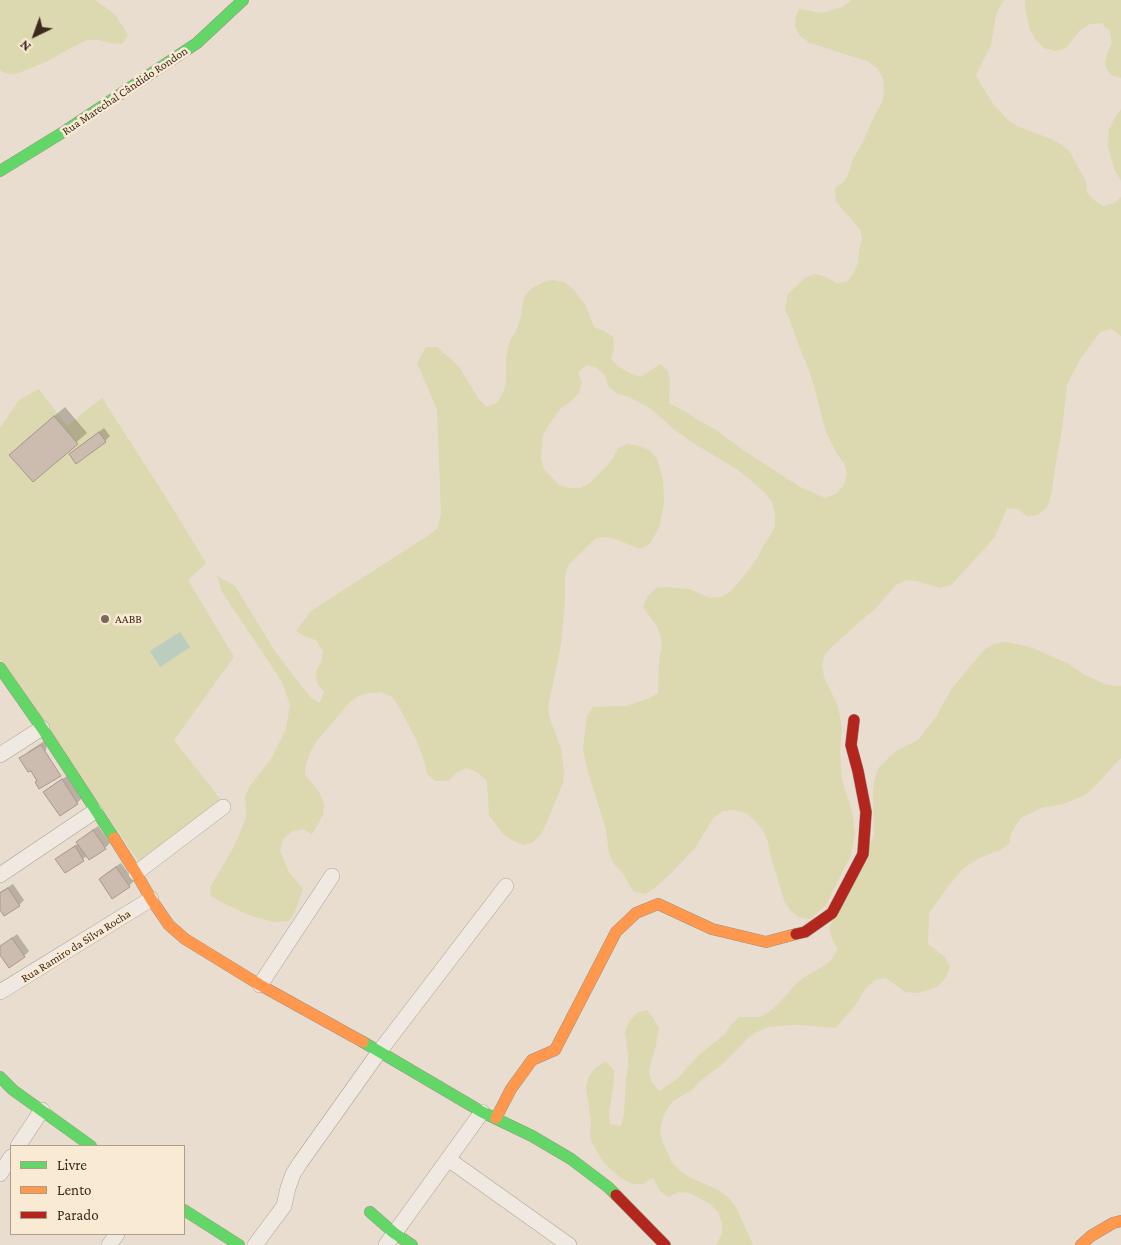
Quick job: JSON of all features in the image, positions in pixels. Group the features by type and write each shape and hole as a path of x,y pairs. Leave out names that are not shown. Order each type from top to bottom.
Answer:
{"street":[{"name":"Rua Marechal Cândido Rondon","path":"0,171 197,43 242,0"},
{"path":"0,668 42,728 151,899 169,925 185,939 260,985 482,1112 532,1136 571,1159 608,1187 665,1245"},
{"path":"496,1118 511,1089 532,1060 555,1050 616,932 636,913 658,904 712,929 766,942 806,932 832,913 863,854 866,812 851,745 854,720"},
{"path":"0,756 42,728"},
{"path":"136,873 223,807"},
{"path":"0,874 95,811"},
{"path":"260,985 332,876"},
{"path":"255,1245 284,1206 293,1174 300,1163 379,1052 506,886"},
{"name":"Rua Ramiro da Silva Rocha","path":"0,992 151,899"},
{"path":"0,1077 13,1090 90,1145"},
{"path":"19,1145 42,1110"},
{"path":"390,1239 482,1112"},
{"path":"0,1174 10,1159"},
{"path":"448,1159 569,1245"},
{"path":"185,1211 239,1245"},
{"path":"370,1212 390,1239 412,1245"},
{"path":"1082,1245 1091,1236 1113,1223 1121,1221"}],"shaded area":[{"path":"0,0 95,0 116,16 128,35 122,44 87,40 48,61 16,74 5,73 0,70"},
{"path":"852,0 1004,0 996,14 991,45 976,75 994,105 1009,121 1019,127 1051,139 1070,152 1086,182 1087,193 1095,201 1104,206 1115,203 1121,197 1121,336 1111,329 1100,332 1081,358 1067,384 1062,429 1051,495 1047,507 1038,515 1027,516 1018,509 1007,508 994,538 951,585 940,588 917,581 906,580 896,585 874,610 825,654 822,665 824,677 838,706 842,728 840,751 842,780 852,811 855,833 851,855 826,905 810,919 798,917 790,910 784,900 763,830 746,813 735,810 723,811 714,817 695,848 655,888 645,894 634,892 622,872 614,864 609,853 606,830 583,751 587,716 593,707 626,706 648,699 658,693 659,659 662,648 661,636 657,626 643,607 648,596 656,588 667,587 689,589 710,598 721,597 730,592 758,557 775,526 775,514 772,502 747,477 676,431 650,408 629,397 618,394 609,387 605,376 597,368 586,365 578,373 582,383 578,394 561,408 543,436 541,458 544,469 559,485 569,488 580,488 590,483 606,467 618,448 628,444 639,446 649,450 657,459 663,480 664,503 660,525 650,544 640,549 607,537 596,538 568,565 565,576 561,644 548,708 561,749 564,772 563,783 541,834 533,842 523,845 503,834 489,815 487,781 478,773 466,768 456,773 448,781 436,781 427,774 416,739 392,697 381,692 370,693 358,696 349,703 316,742 310,752 305,775 320,793 324,804 323,815 312,834 302,829 291,832 283,840 280,851 284,861 289,872 303,889 289,921 275,922 251,916 211,896 210,887 234,847 246,818 245,796 250,786 271,759 286,729 290,705 283,684 222,592 217,576 235,586 276,653 311,698 320,703 324,692 317,683 316,671 321,662 323,651 316,640 296,631 311,611 438,528 441,513 437,409 417,363 426,347 437,347 454,362 486,407 497,403 503,393 506,382 506,358 510,340 520,320 524,297 532,288 542,283 552,280 564,282 573,289 586,306 594,327 613,337 614,348 611,359 618,366 627,372 641,377 660,364 668,371 670,381 669,403 716,430 800,487 825,498 836,494 844,485 847,474 844,463 837,454 826,432 807,365 785,310 788,294 805,278 815,274 826,277 836,283 847,282 858,263 862,240 860,229 836,201 835,188 844,182 852,161 883,100 883,78 877,68 867,61 810,43 800,36 795,26 796,15 800,9 822,13 842,7"},
{"path":"1025,0 1121,0 1121,78 1111,75 1105,65 1107,53 1112,43 1110,31 1101,23 1090,24 1080,30 1066,48 1055,51 1044,48 1030,30"},
{"path":"1121,109 1121,181 1114,169 1108,146 1109,130"},
{"name":"AABB","path":"39,389 67,426 102,398 206,563 188,580 234,657 174,740 221,800 139,862 0,659 0,428 19,400"},
{"path":"180,632 190,647 160,667 150,651"},
{"path":"1006,642 1030,647 1067,663 1085,675 1107,685 1121,686 1121,758 1085,795 1063,804 1041,808 1021,818 1011,833 1009,844 1000,850 979,858 964,868 949,885 929,913 928,944 945,957 950,967 946,977 938,986 917,993 905,992 886,978 875,980 866,988 854,1007 836,1028 802,1025 768,1027 748,1038 725,1062 700,1081 692,1090 673,1101 666,1110 660,1132 672,1163 689,1177 720,1191 729,1198 736,1207 753,1245 716,1245 722,1234 722,1223 718,1212 710,1204 690,1193 679,1192 668,1197 659,1190 652,1178 643,1184 632,1184 621,1178 604,1163 592,1143 590,1133 591,1121 586,1087 589,1076 596,1067 606,1062 614,1070 609,1113 610,1124 621,1126 624,1115 628,1067 625,1032 629,1022 637,1013 647,1010 659,1028 649,1072 652,1083 659,1091 677,1079 700,1054 725,1034 739,1017 761,1017 779,1003 804,977 824,966 832,959 838,949 832,939 829,928 874,835 873,789 879,767 896,751 918,740 936,717 953,687 984,650 994,644"}],"building":[{"path":"54,416 78,444 33,482 9,455"},
{"path":"99,432 106,442 76,464 69,454"},
{"path":"41,745 61,776 39,789 31,771 28,772 19,758"},
{"path":"62,779 78,804 60,816 43,792"},
{"path":"93,830 106,849 89,860 76,842"},
{"path":"75,846 84,861 65,873 55,859"},
{"path":"116,867 130,887 112,899 99,879"},
{"path":"8,888 20,906 4,916 0,910 0,893"},
{"path":"12,938 25,957 9,968 0,955 0,946"}],"traffic: fast":[{"path":"0,171 65,131 197,43 243,0"},
{"path":"0,668 114,838"},
{"path":"363,1042 482,1112 532,1136 571,1159 616,1195"},
{"path":"0,1077 13,1090 90,1145"},
{"path":"185,1211 239,1245"},
{"path":"370,1212 394,1233 412,1245"}],"traffic: slow":[{"path":"114,838 169,925 185,939 260,985 363,1042"},
{"path":"496,1118 511,1089 532,1060 555,1050 616,932 636,913 658,904 712,929 766,942 796,934"},
{"path":"1081,1245 1091,1236 1113,1223 1121,1221"}],"traffic: jam":[{"path":"796,934 805,932 832,913 863,854 866,812 851,745 854,720"},
{"path":"616,1195 665,1245"}],"place":[{"name":"AABB","path":"105,619"}]}
